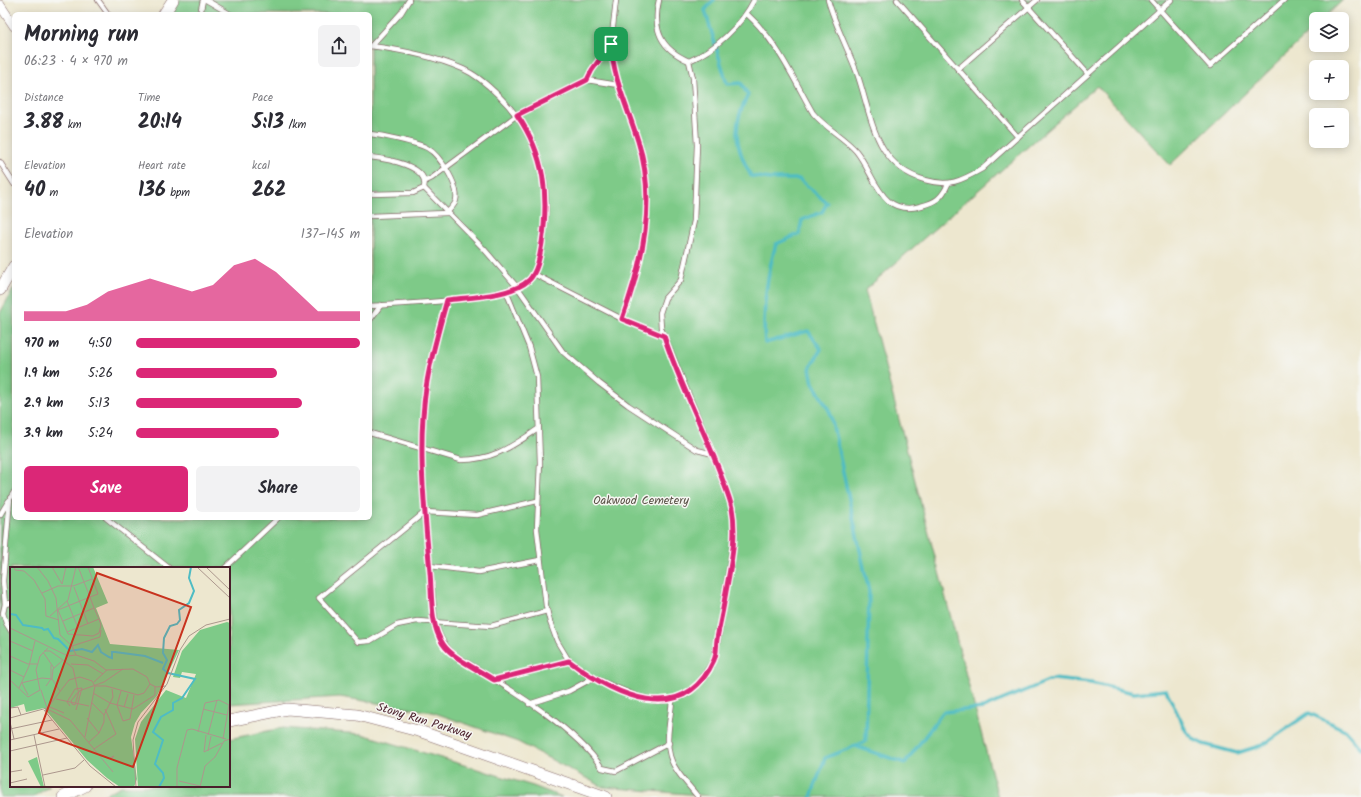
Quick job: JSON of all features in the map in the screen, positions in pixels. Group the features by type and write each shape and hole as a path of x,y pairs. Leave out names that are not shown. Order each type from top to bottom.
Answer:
{"street":[{"path":"165,12 173,0"},
{"path":"0,5 12,23"},
{"path":"0,290 12,269"},
{"name":"Stony Run Parkway","path":"230,721 287,709 357,715 422,732 606,797"},
{"path":"64,797 82,787"}],"lane":[{"path":"98,0 107,12"},
{"path":"201,12 204,0 222,12"},
{"path":"372,44 401,13 409,0"},
{"path":"616,0 611,44 618,85 639,142 646,187 646,234 642,254 622,319"},
{"path":"506,291 529,347 537,377 540,463 537,501 540,560 547,611 557,641 569,661 594,678 639,697 657,701 672,700 687,694 698,685 715,658 735,530 732,507 713,454 661,328 660,314 666,298 681,280 694,221 697,145 694,78 689,62 667,49 662,40 657,22 659,0"},
{"path":"689,62 710,50 731,30 747,14 754,0"},
{"path":"828,0 853,64 874,130 884,151 893,162 906,172 925,180 948,184 964,179 982,169 1171,0"},
{"path":"1022,0 1088,74"},
{"path":"958,69 1037,0"},
{"path":"1151,0 1210,66 1284,0"},
{"path":"899,1 1018,137"},
{"path":"747,14 771,39 818,120 856,152 881,194 888,200 903,208 917,208 936,201 942,196 948,184"},
{"path":"587,80 592,70 611,44"},
{"path":"372,46 412,52 465,70 486,83 517,115 527,129 537,152 545,189 544,224 540,255 534,274 518,288 447,300 372,306"},
{"path":"424,182 446,168 517,115 587,80 618,85"},
{"path":"372,134 428,148 446,168 453,181 456,194 455,203 447,213 372,216"},
{"path":"372,157 401,163 414,168 420,173 424,182 424,188 484,249 518,288 563,352 599,383 628,405 697,450 713,454"},
{"path":"0,162 12,181"},
{"path":"372,194 413,193 424,188"},
{"path":"534,274 622,319 664,336"},
{"path":"447,300 437,334 426,389 421,448 434,622 443,644 453,654 494,680 576,738 591,752 602,768 616,771 669,743"},
{"path":"372,317 380,305"},
{"path":"372,434 462,460 477,460 496,455 538,429"},
{"path":"0,515 12,495"},
{"path":"10,498 3,581 5,604 3,613 10,629"},
{"path":"537,501 477,515 426,512 319,598 358,642 370,641 397,625 418,621 491,626 547,611"},
{"path":"109,520 168,567"},
{"path":"226,567 276,520"},
{"path":"430,566 479,572 540,560"},
{"path":"5,604 10,603"},
{"path":"494,680 569,661"},
{"path":"529,704 570,691 594,678"},
{"path":"672,700 669,743 670,756 675,767 698,797"}],"green space":[{"name":"Oakwood Cemetery","path":"180,0 1343,0 1330,12 1309,12 1309,33 1170,165 1097,86 865,290 998,797 723,797 603,787 518,742 432,712 340,697 230,704 230,567 10,567 10,787 48,787 33,797 0,797 0,313 12,292 12,520 372,520 372,12 173,12"},
{"path":"282,728 362,734 533,786 562,797 100,797 119,787 230,787 230,739"}],"waterway":[{"path":"714,0 705,10 727,84 741,83 748,95 739,117 737,136 741,155 751,176 770,179 799,179 827,203 822,212 802,220 799,234 776,244 766,294 764,330 765,343 808,331 821,349 810,368 813,383 830,412 869,591 866,741 855,746"},
{"path":"811,797 825,758 855,746 905,763 943,712 983,708 1053,679 1091,683 1134,693 1166,690 1186,731 1195,740 1203,744 1237,753 1263,745 1309,713 1345,730 1361,748"}],"route":[{"path":"611,44 614,69 618,85 639,142 644,166 647,212 646,234 642,254 622,319 664,336 668,350 713,454 732,507 735,530 731,564 715,658 706,675 698,685 687,694 672,700 657,701 639,697 589,676 569,661 494,680 453,654 443,644 434,622 421,448 426,389 437,334 447,300 476,297 518,288 529,280 534,274 540,255 546,207 545,189 539,157 527,129 517,115 574,88 587,80 592,70 611,44"}]}
